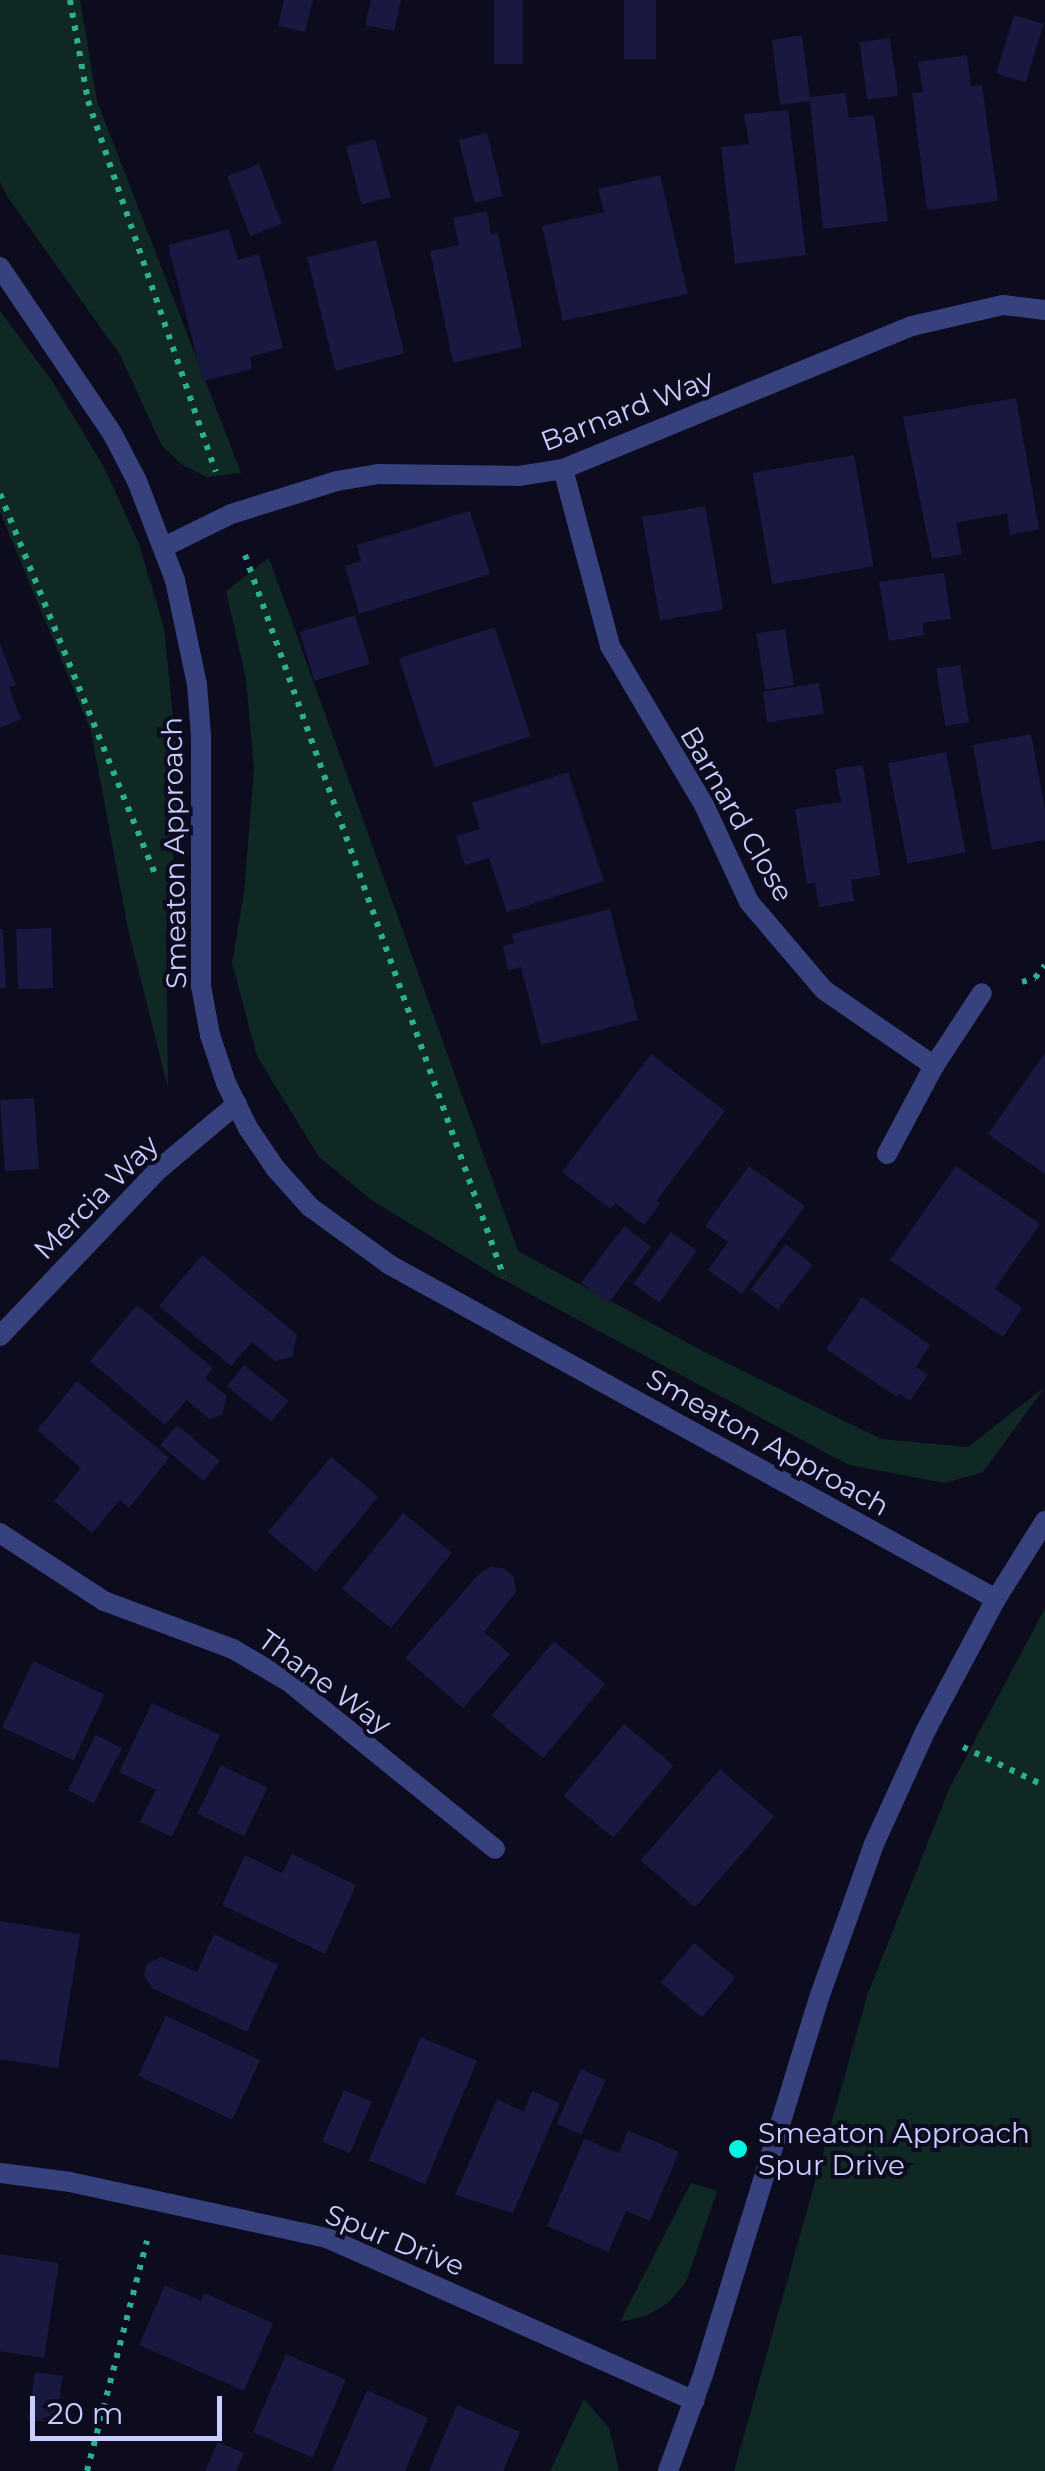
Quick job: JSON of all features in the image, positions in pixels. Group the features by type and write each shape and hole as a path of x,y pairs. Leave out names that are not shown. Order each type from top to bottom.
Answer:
{"street":[{"name":"Smeaton Approach","path":"0,267 112,433 164,547 188,632 199,701 201,986 210,1035 237,1104 276,1169 310,1206 348,1238 996,1599"},
{"name":"Barnard Way","path":"164,547 231,514 337,481 380,474 519,476 563,469 912,326 1003,306 1045,310"},
{"name":"Barnard Close","path":"563,469 610,646 704,805 749,902 824,990 934,1066"},
{"path":"887,1154 934,1066 982,993"},
{"name":"Mercia Way","path":"0,1336 158,1170 237,1104"},
{"path":"668,2471 694,2401 820,1995 874,1844 926,1730 996,1599 1045,1521"},
{"name":"Thane Way","path":"0,1534 104,1602 232,1648 289,1682 495,1849"},
{"name":"Spur Drive","path":"0,2173 158,2201 327,2238 694,2401"}],"path":[{"path":"70,0 88,100 231,514 526,1340"},
{"path":"0,494 156,877"},
{"path":"926,1730 1045,1786"},
{"path":"87,2471 158,2201"}],"green space":[{"path":"0,0 80,0 97,101 241,473 207,477 181,464 162,446 120,355 7,196 0,182"},
{"path":"0,311 52,381 104,467 139,544 164,628 180,785 166,935 168,1088 128,929 91,731 0,512"},
{"path":"269,558 518,1251 699,1349 881,1439 968,1447 1045,1387 983,1472 945,1483 849,1465 498,1277 373,1201 319,1157 257,1056 232,963 244,893 254,768 246,679 226,591"},
{"path":"1045,1608 1045,2471 734,2471 867,1996 949,1789"},
{"path":"691,2183 717,2191 686,2282 669,2302 646,2316 620,2322"},
{"path":"584,2399 609,2428 619,2471 550,2471"}],"building":[{"path":"284,0 313,0 305,32 278,26"},
{"path":"371,0 401,0 394,31 365,25"},
{"path":"494,0 523,0 523,64 494,64"},
{"path":"624,0 656,0 656,59 624,59"},
{"path":"1014,15 1044,24 1026,82 996,73"},
{"path":"802,35 810,97 845,93 849,118 874,115 888,221 823,229 810,101 780,105 772,40"},
{"path":"890,38 898,95 867,100 859,42"},
{"path":"967,55 971,86 982,85 998,201 927,210 912,93 923,92 918,62"},
{"path":"788,110 806,255 735,264 721,147 749,144 744,114"},
{"path":"487,133 503,196 475,203 459,140"},
{"path":"375,139 391,197 362,205 346,147"},
{"path":"259,164 282,224 250,236 227,176"},
{"path":"660,175 688,294 563,321 542,226 604,212 598,189"},
{"path":"487,211 491,234 498,233 522,347 453,363 430,251 459,245 453,218"},
{"path":"229,229 238,260 259,254 283,348 250,357 252,369 203,381 168,245"},
{"path":"376,240 404,354 335,371 307,257"},
{"path":"1016,398 1039,529 1010,535 1007,513 956,523 962,554 932,559 903,417"},
{"path":"854,455 874,566 772,584 753,473"},
{"path":"705,506 723,609 660,621 642,517"},
{"path":"470,511 490,574 359,614 345,566 361,561 357,545"},
{"path":"944,573 951,619 923,623 924,635 889,641 879,582"},
{"path":"355,615 370,664 314,681 300,632"},
{"path":"495,627 531,736 434,768 399,658"},
{"path":"785,629 794,685 765,690 756,634"},
{"path":"0,644 16,685 9,688 21,719 0,728"},
{"path":"960,665 969,722 945,726 936,669"},
{"path":"819,683 824,714 768,723 763,692"},
{"path":"1031,734 1045,810 1045,840 992,850 973,745"},
{"path":"946,752 965,852 908,863 888,763"},
{"path":"863,765 880,875 851,880 854,901 819,907 815,883 807,884 795,809 841,802 835,769"},
{"path":"568,772 604,881 507,912 489,858 465,865 456,836 480,829 472,803"},
{"path":"610,909 638,1020 541,1045 521,967 508,970 503,946 514,943 512,934"},
{"path":"51,928 53,988 18,989 16,929"},
{"path":"3,929 6,988 0,988"},
{"path":"1045,1053 1045,1174 988,1134"},
{"path":"651,1054 725,1111 656,1201 660,1203 644,1225 615,1203 611,1209 562,1172"},
{"path":"34,1098 39,1169 5,1171 0,1100"},
{"path":"749,1166 805,1206 742,1294 708,1270 728,1242 705,1226"},
{"path":"956,1166 1040,1224 995,1289 1022,1308 1003,1337 890,1260"},
{"path":"624,1226 651,1246 608,1303 581,1283"},
{"path":"671,1232 697,1251 659,1303 633,1284"},
{"path":"786,1244 813,1265 778,1310 751,1289"},
{"path":"202,1255 297,1335 292,1357 275,1361 252,1342 231,1366 159,1306"},
{"path":"862,1297 930,1345 916,1367 928,1375 910,1401 899,1394 897,1397 826,1349"},
{"path":"137,1305 213,1368 205,1378 227,1396 222,1415 209,1419 187,1400 165,1425 90,1361"},
{"path":"244,1365 288,1401 271,1422 227,1386"},
{"path":"77,1381 169,1458 129,1508 120,1500 92,1533 54,1501 81,1468 37,1430"},
{"path":"177,1425 220,1461 203,1481 160,1445"},
{"path":"331,1457 378,1497 316,1572 268,1532"},
{"path":"403,1513 452,1553 391,1628 342,1588"},
{"path":"490,1567 503,1568 514,1577 516,1592 484,1632 510,1654 463,1708 405,1658 479,1574"},
{"path":"554,1641 605,1684 543,1758 492,1715"},
{"path":"33,1661 105,1694 74,1761 2,1727"},
{"path":"152,1703 220,1735 172,1837 140,1822 156,1790 119,1772"},
{"path":"624,1724 674,1766 613,1838 564,1796"},
{"path":"96,1735 122,1748 94,1803 68,1790"},
{"path":"221,1765 268,1788 244,1836 197,1814"},
{"path":"720,1769 774,1816 695,1908 641,1860"},
{"path":"292,1854 356,1885 325,1954 222,1905 245,1855 282,1873"},
{"path":"0,1921 80,1934 58,2068 0,2059"},
{"path":"214,1934 278,1965 247,2032 152,1988 144,1975 147,1964 161,1957 197,1972"},
{"path":"694,1943 735,1978 702,2018 661,1983"},
{"path":"166,2016 260,2060 232,2120 138,2076"},
{"path":"421,2037 477,2061 425,2184 369,2160"},
{"path":"581,2069 606,2080 581,2135 557,2124"},
{"path":"344,2090 372,2102 350,2153 322,2142"},
{"path":"532,2091 560,2103 513,2213 455,2195 497,2099 524,2112"},
{"path":"628,2130 679,2152 650,2221 626,2211 608,2252 547,2226 584,2139 619,2153"},
{"path":"0,2254 59,2263 44,2358 0,2351"},
{"path":"165,2285 201,2301 204,2293 273,2323 244,2391 139,2345"},
{"path":"286,2354 346,2379 313,2458 253,2432"},
{"path":"35,2372 63,2376 56,2423 28,2420"},
{"path":"367,2390 428,2418 405,2471 332,2471"},
{"path":"457,2405 520,2432 503,2471 429,2471"},
{"path":"218,2442 244,2453 236,2471 205,2471"}],"place":[{"name":"Smeaton Approach Spur Drive","path":"738,2149"}]}
